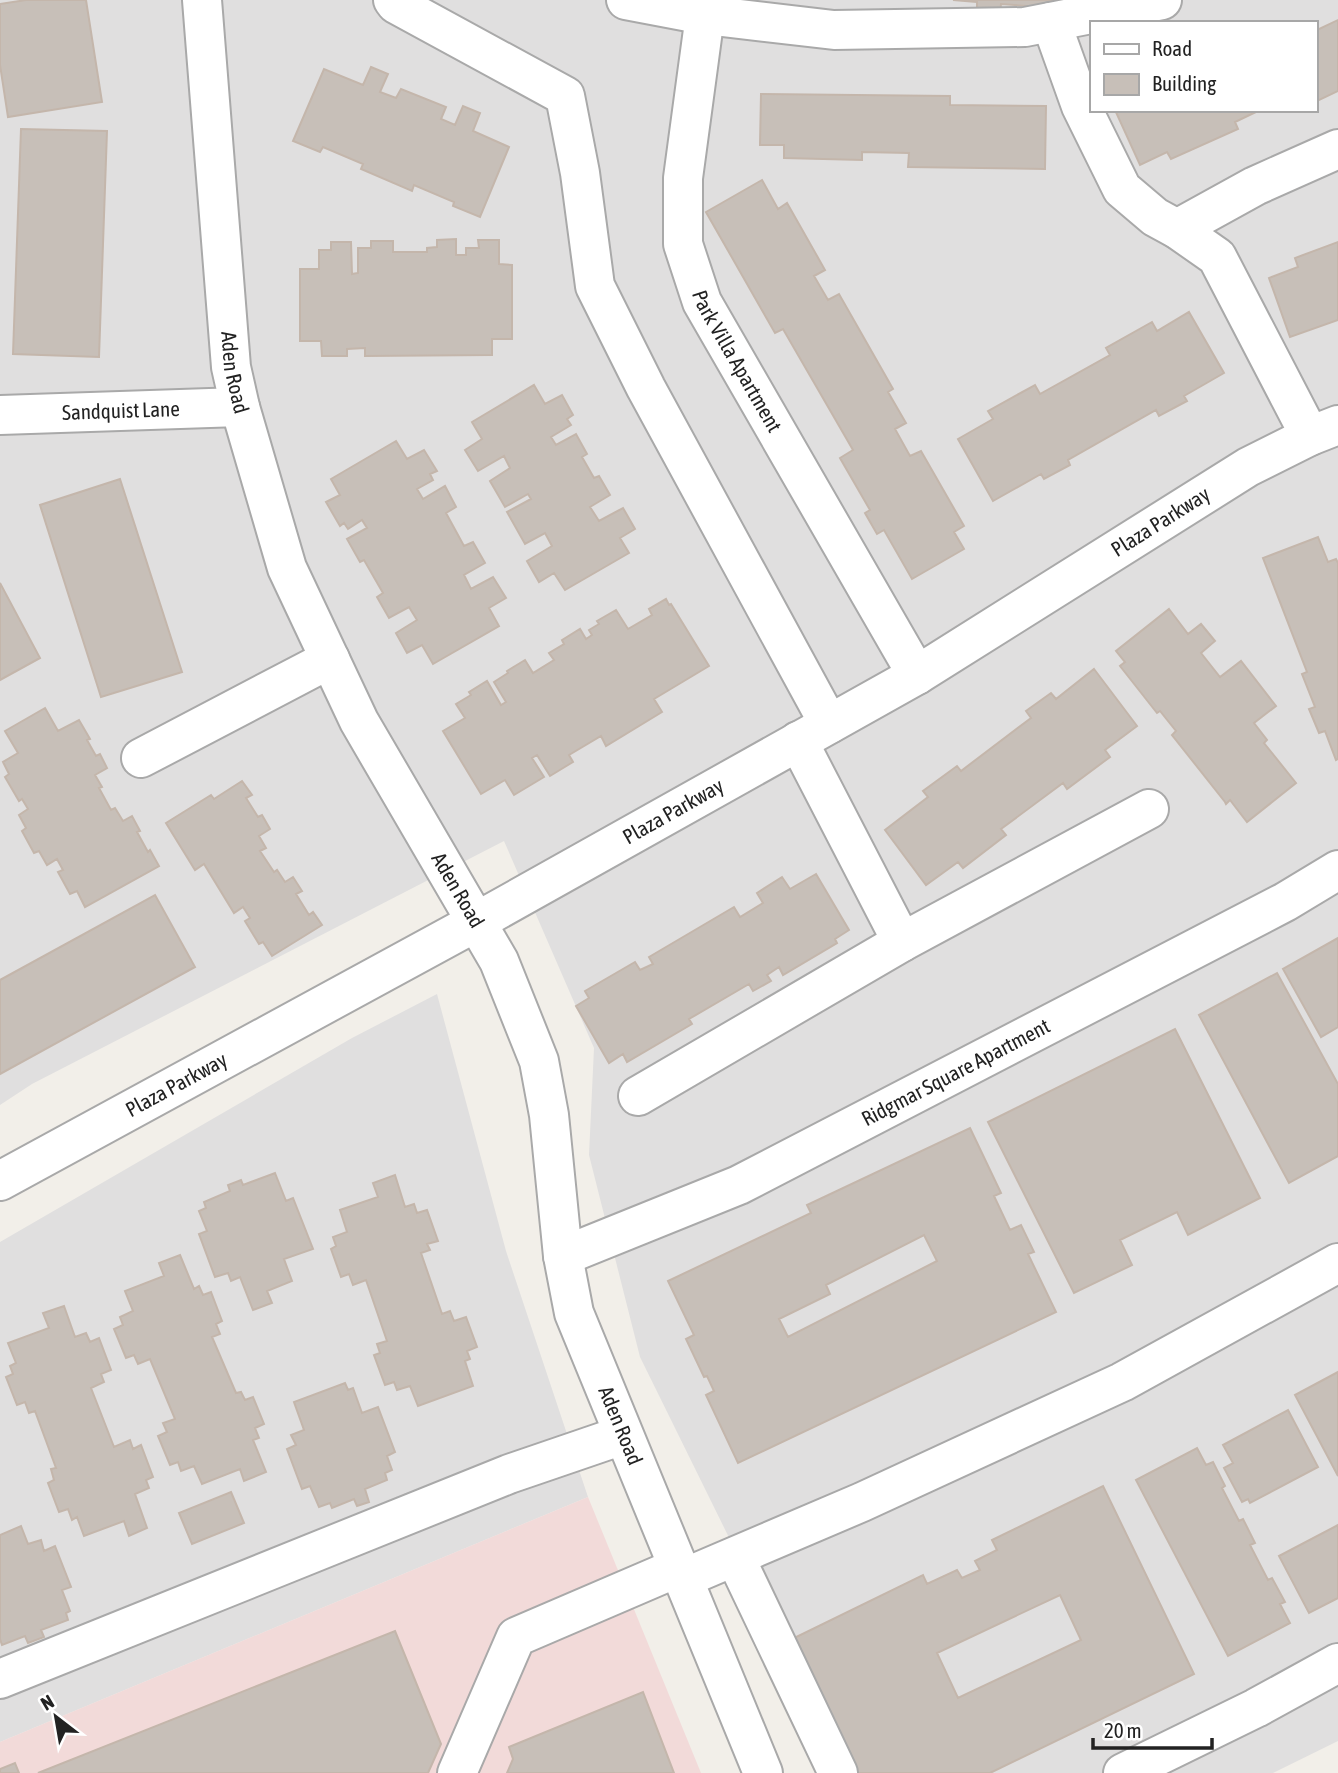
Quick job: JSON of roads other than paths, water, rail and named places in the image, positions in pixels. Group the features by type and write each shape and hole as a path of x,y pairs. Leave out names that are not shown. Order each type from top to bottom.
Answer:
{"street":[{"name":"Aden Road","path":"202,0 231,367 287,568 359,721 499,961 539,1061 549,1115 563,1256 574,1313 763,1773"},
{"path":"393,0 565,96 580,173 596,286 814,733 902,942"},
{"path":"626,0 705,15 834,30 1025,27 1162,0"},
{"name":"Park Villa Apartment","path":"705,15 683,178 682,244 702,302 917,675"},
{"path":"1051,22 1081,106 1122,189 1155,217 1217,257 1324,431"},
{"path":"1177,229 1255,186 1338,149"},
{"name":"Sandquist Lane","path":"0,415 240,407"},
{"name":"Plaza Parkway","path":"0,1181 476,922 917,675 1248,467 1324,431"},
{"path":"141,758 330,659"},
{"path":"638,1096 902,942 1149,809"},
{"name":"Ridgmar Square Apartment","path":"563,1256 739,1185 1285,902 1338,870"},
{"path":"457,1773 516,1637 681,1572 735,1556 875,1497 1122,1382 1338,1263"},
{"path":"0,1679 509,1474 623,1435"},
{"path":"735,1556 838,1773"},
{"path":"1123,1773 1256,1708 1338,1663"}]}
